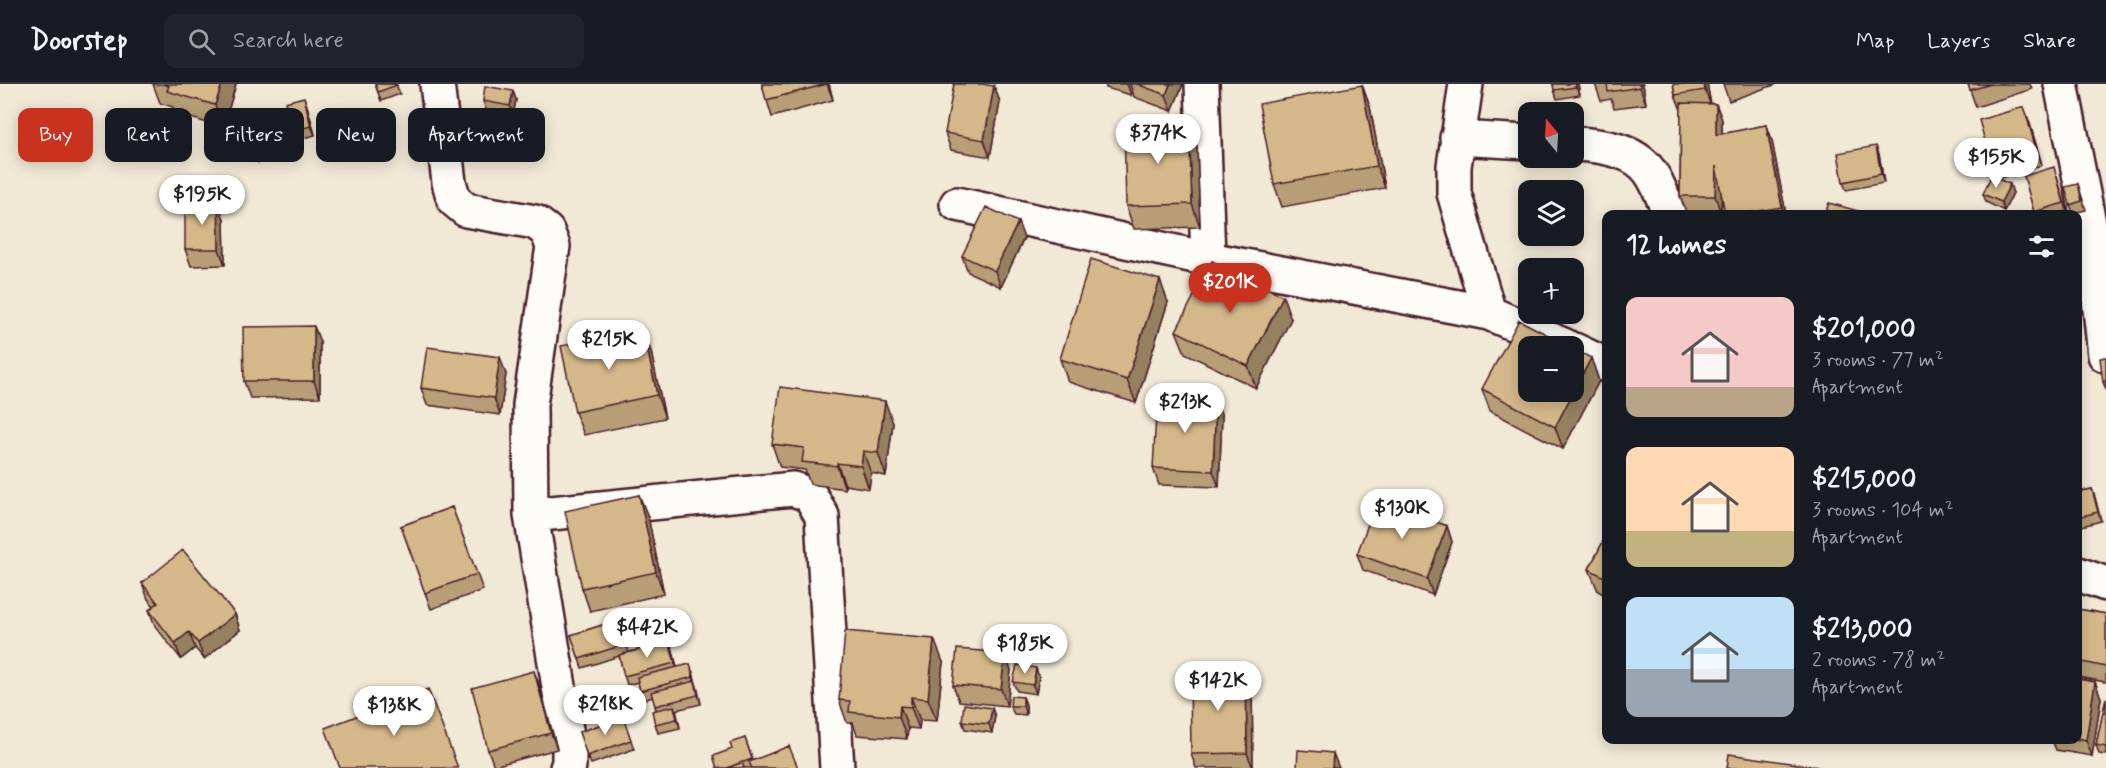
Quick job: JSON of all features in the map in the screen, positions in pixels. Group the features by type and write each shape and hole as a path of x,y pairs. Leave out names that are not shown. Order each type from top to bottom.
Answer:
{"street":[{"path":"437,84 449,182 454,200 466,210 535,222 547,231 554,246 530,405 531,515 569,748 567,768"},
{"path":"1202,84 1208,259"},
{"path":"1466,84 1457,138 1454,193 1489,313"},
{"path":"2061,84 2099,240 2096,355"},
{"path":"1457,138 1518,141"},
{"path":"1584,144 1595,145 1628,154 1650,171 1668,210"},
{"path":"957,204 1208,259 1489,313 1542,336"},
{"path":"1584,355 1602,363"},
{"path":"531,515 793,489 810,495 822,516 837,768"},
{"path":"2082,575 2106,584"}],"building":[{"path":"163,84 222,84 215,105 167,91 169,86"},
{"path":"375,84 396,84 397,85 378,92"},
{"path":"762,84 827,84 766,100"},
{"path":"954,84 994,86 984,140 945,133"},
{"path":"1137,84 1170,84 1166,95"},
{"path":"1553,84 1576,84 1576,87 1554,90"},
{"path":"1607,84 1640,84 1640,87 1608,92"},
{"path":"1673,84 1704,84 1705,90 1675,95"},
{"path":"1968,84 1991,84 1970,90"},
{"path":"1362,85 1377,166 1274,184 1259,104"},
{"path":"485,86 513,91 510,106 483,101"},
{"path":"304,97 311,126 304,128 304,108 287,108 285,102"},
{"path":"1681,103 1716,104 1716,135 1766,125 1782,207 1765,210 1724,210 1716,166 1715,196 1680,196"},
{"path":"2024,107 2036,149 1991,162 1979,120"},
{"path":"1189,124 1192,204 1126,206 1124,126"},
{"path":"1876,146 1881,174 1843,182 1838,153"},
{"path":"2054,167 2064,203 2033,210 2024,176"},
{"path":"1991,176 2010,184 2001,202 1983,194"},
{"path":"2078,184 2082,201 2070,205 2065,187"},
{"path":"218,203 219,249 185,249 185,204"},
{"path":"1829,203 1854,210 1826,210"},
{"path":"986,207 1018,222 995,271 962,256"},
{"path":"1091,259 1160,280 1127,380 1060,359"},
{"path":"1212,261 1283,296 1248,366 1176,331"},
{"path":"1518,322 1518,324 1527,324 1550,336 1518,336 1518,402 1568,402 1555,427 1482,389"},
{"path":"314,326 314,381 244,381 243,327"},
{"path":"643,329 657,395 575,412 561,346"},
{"path":"427,347 500,357 494,398 421,388"},
{"path":"1584,354 1591,358 1584,372"},
{"path":"2106,357 2106,381 2103,382 2100,358"},
{"path":"780,387 885,401 878,453 863,451 861,466 837,463 837,466 802,462 804,448 772,444"},
{"path":"1157,397 1216,400 1213,471 1153,468"},
{"path":"2092,489 2098,512 2082,516 2082,491"},
{"path":"639,495 656,572 582,588 565,511"},
{"path":"1377,500 1447,526 1427,579 1357,554"},
{"path":"452,507 477,574 425,593 401,526"},
{"path":"1602,544 1602,576 1589,569"},
{"path":"183,550 235,614 198,643 189,632 175,643 149,610 158,603 142,583"},
{"path":"2082,610 2106,614 2106,667 2082,662"},
{"path":"618,620 626,644 579,659 571,635"},
{"path":"845,631 934,639 928,699 911,697 911,707 900,706 899,717 849,712 850,701 839,700"},
{"path":"669,642 675,663 624,676 619,655"},
{"path":"957,649 1005,653 1001,689 953,685"},
{"path":"690,664 693,677 640,691 637,677"},
{"path":"1017,665 1036,668 1033,685 1013,682"},
{"path":"1246,670 1247,753 1191,754 1190,671"},
{"path":"534,671 551,733 488,750 472,688"},
{"path":"2082,680 2095,682 2086,740 2082,739"},
{"path":"695,681 698,695 655,706 651,692"},
{"path":"428,689 458,768 340,768 325,728"},
{"path":"1011,696 1023,697 1023,706 1010,706"},
{"path":"2106,698 2106,747 2096,745"},
{"path":"964,704 992,708 989,724 962,721"},
{"path":"674,706 677,719 655,724 652,711"},
{"path":"623,717 631,740 587,756 579,732"},
{"path":"745,738 752,759 727,768 717,768 713,756 732,749 730,743"},
{"path":"789,746 798,768 752,768 749,762"},
{"path":"1298,750 1333,753 1332,768 1297,768"},
{"path":"1729,754 1818,767 1818,768 1727,768"},
{"path":"742,762 744,768 727,768"}]}
